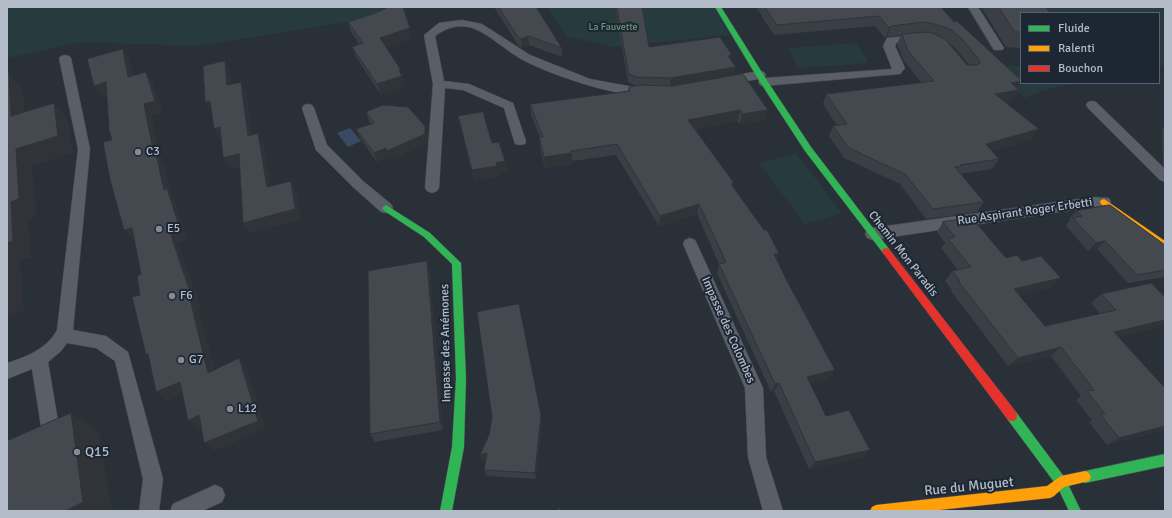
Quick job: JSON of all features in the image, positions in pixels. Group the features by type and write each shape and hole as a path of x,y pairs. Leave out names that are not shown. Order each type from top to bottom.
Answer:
{"street":[{"name":"Chemin Mon Paradis","path":"718,7 808,150 1061,482 1075,511"},
{"name":"Rue Aspirant Roger Erbetti","path":"1104,202 1165,246"},
{"name":"Impasse des Anémones","path":"386,208 428,235 456,263 461,378 458,447 446,511"},
{"path":"1061,482 1165,460"},
{"name":"Rue du Muguet","path":"876,511 1050,492 1061,482"}],"lane":[{"path":"973,7 998,48"},
{"path":"432,188 439,84 429,35 443,25 462,23 478,26 526,57 587,82 628,90 663,91"},
{"path":"715,83 896,72 899,68 889,46 891,40 913,37 927,38"},
{"path":"7,371 38,359 55,348 64,335 65,330 84,149 64,58"},
{"path":"439,84 465,87 509,106 520,141"},
{"path":"1092,105 1165,177"},
{"path":"308,108 321,147 358,184 386,208"},
{"name":"Rue Aspirant Roger Erbetti","path":"872,234 1093,202 1104,202"},
{"name":"Impasse des Colombes","path":"690,244 754,388 757,457 773,511"},
{"path":"64,335 100,341 122,357 153,479 149,511"},
{"path":"38,359 52,439"},
{"path":"180,511 215,495"}],"green space":[{"path":"7,7 399,7 380,17 196,46 81,42 7,58"},
{"name":"La Fauvette","path":"546,7 713,7 730,35 613,47 567,36"},
{"path":"1040,7 1165,7 1165,65 1160,66 1160,12 1043,12"},
{"path":"856,43 869,63 798,68 788,48"},
{"path":"986,65 1020,66 1020,84 1074,84 1045,90 1025,98"},
{"path":"796,153 842,213 805,224 759,163"}],"water":[{"path":"350,128 361,141 348,147 337,133"}],"building":[{"path":"388,7 403,7 410,28 380,38 401,70 399,70 402,76 377,84 352,47 363,43 348,22 376,13"},
{"path":"499,7 536,7 562,48 528,36 521,39 518,37"},
{"path":"617,7 642,7 649,47 720,37 732,55 728,56 736,67 671,78 636,77 629,74"},
{"path":"765,7 941,7 954,22 957,21 1020,79 1020,81 1011,83 1019,90 995,94 1039,129 986,144 999,159 955,167 984,202 933,209 905,174 849,148 833,126 847,124 826,94 934,81 908,51 902,34 925,32 933,33 946,40 967,65 977,65 980,61 962,39 950,29 924,22 891,26 889,28 879,16 777,25"},
{"path":"999,7 1046,7 1049,12 1020,12 1020,32 1015,32"},
{"path":"123,49 128,77 146,72 155,101 144,104 154,154 156,153 164,190 167,188 180,229 170,232 192,298 190,299 208,373 239,358 258,421 204,443 199,415 188,421 180,382 156,392 148,354 146,355 132,297 140,295 137,276 141,274 132,228 124,230 110,180 103,142 112,140 109,130 106,82 94,86 87,59"},
{"path":"225,61 227,85 241,82 248,136 258,133 267,187 291,181 295,209 243,223 239,154 223,158 220,127 214,129 210,101 205,102 203,66"},
{"path":"9,73 11,116 54,103 58,136 16,149 19,199 11,202 13,241 7,243 7,74"},
{"path":"743,74 768,110 742,114 740,110 688,120 734,183 731,184 764,230 767,230 779,253 774,254 786,279 835,370 807,377 826,416 849,410 870,450 815,462 779,383 775,384 719,264 726,262 699,204 660,216 617,144 544,157 539,137 543,137 530,104 630,91 629,87 641,85 672,86"},
{"path":"383,105 408,107 425,126 425,134 387,151 386,148 374,153 356,129 374,123 366,112"},
{"path":"483,112 492,143 499,142 505,161 496,163 497,166 472,170 458,116"},
{"path":"1110,205 1165,245 1165,270 1137,275 1105,241 1096,243 1073,218 1082,216 1076,211"},
{"path":"972,218 1006,258 1017,255 1022,261 1041,256 1061,278 1014,289 1045,326 1116,310 1101,294 1151,283 1165,297 1165,320 1114,332 1165,388 1165,426 1119,438 1100,414 1105,414 1087,391 1094,390 1061,347 1018,358 958,281 960,281 952,271 971,267 948,239 955,237 943,222"},
{"path":"427,261 440,422 370,434 368,271"},
{"path":"519,304 541,415 535,473 484,470 487,453 480,455 489,435 492,417 477,312"},
{"name":"Q15","path":"71,413 83,502 65,511 7,511 7,441"}],"traffic: fast":[{"path":"718,7 764,82 808,149 886,251"},
{"path":"386,208 427,235 456,263 461,378 458,447 446,511"},
{"path":"1012,416 1061,482 1075,511"},
{"path":"1085,477 1165,460"}],"traffic: slow":[{"path":"1104,202 1165,246"},
{"path":"876,511 1050,492 1061,482 1085,477"}],"traffic: jam":[{"path":"886,251 1012,416"}],"place":[{"name":"C3","path":"138,152"},
{"name":"E5","path":"159,229"},
{"name":"F6","path":"172,296"},
{"name":"G7","path":"181,360"},
{"name":"L12","path":"230,409"},
{"name":"Q15","path":"77,452"}]}
